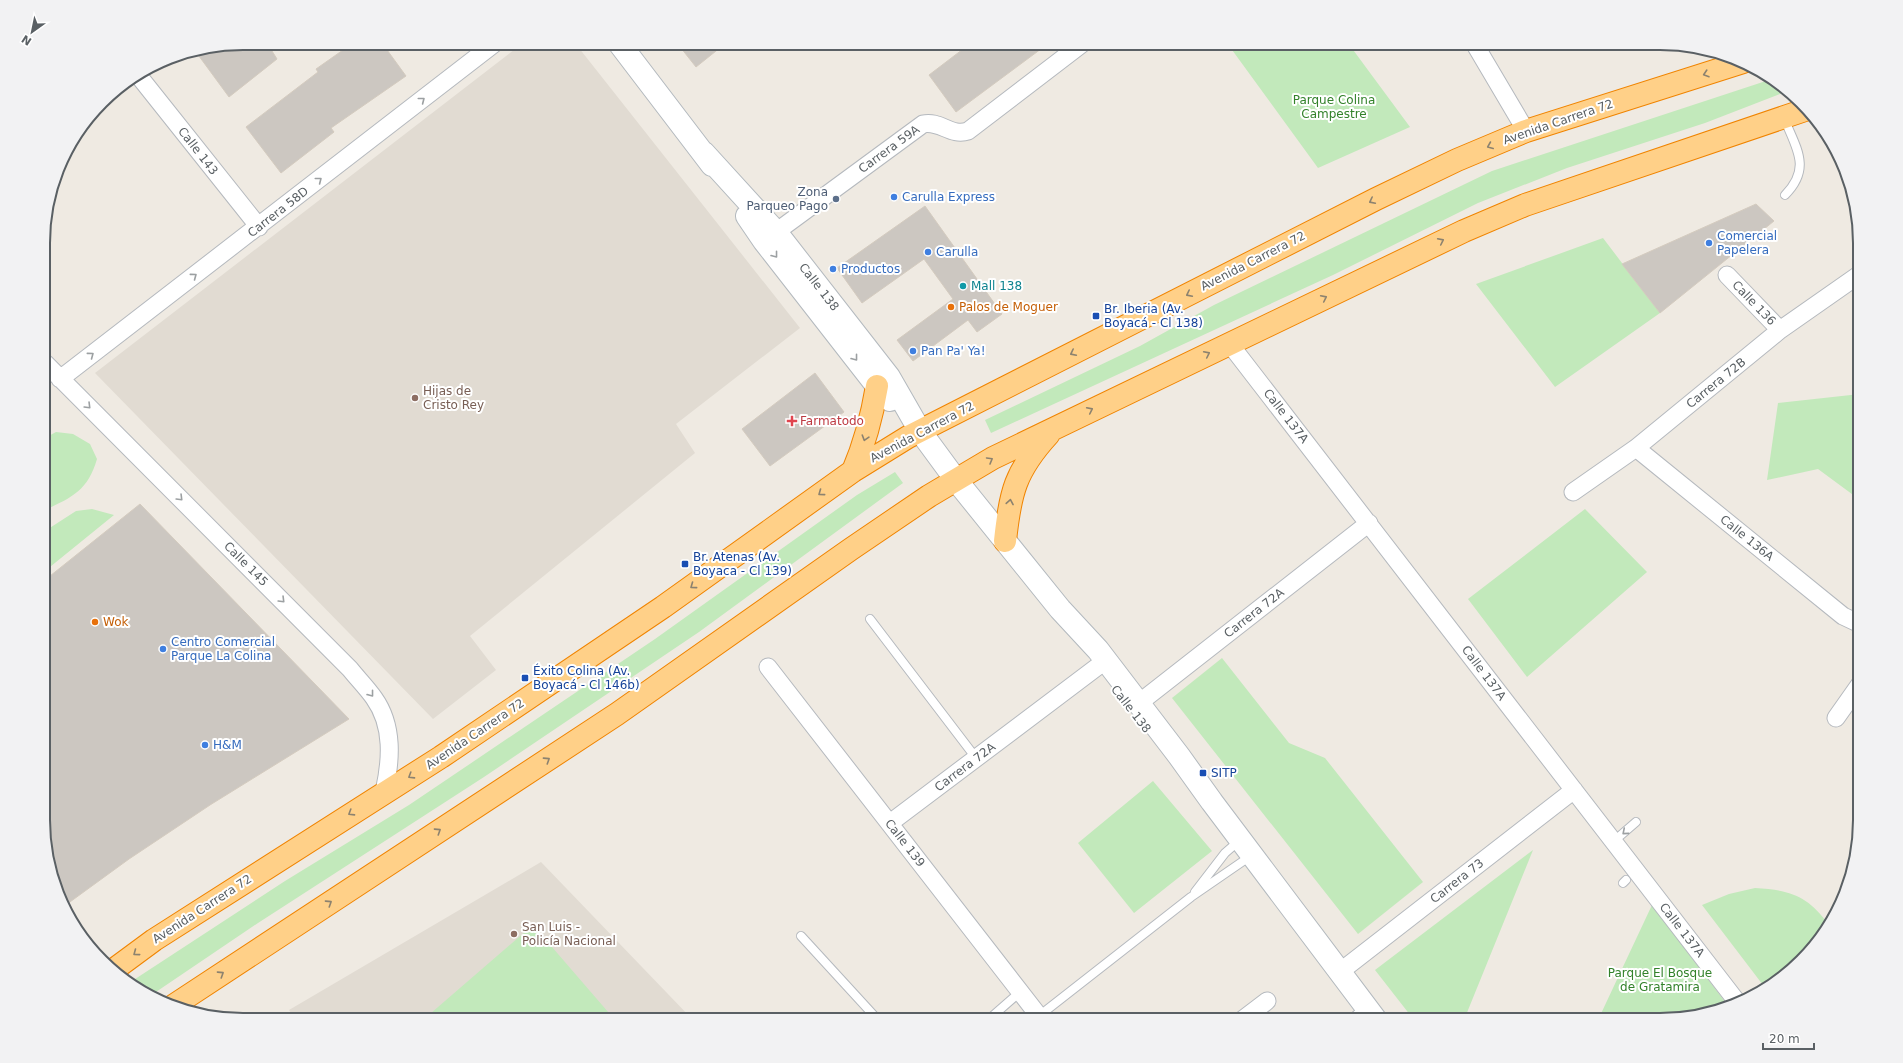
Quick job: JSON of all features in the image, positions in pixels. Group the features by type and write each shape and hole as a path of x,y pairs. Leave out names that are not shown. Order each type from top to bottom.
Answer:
{"highway":[{"name":"Avenida Carrera 72","path":"118,967 160,936 441,757 663,607 853,471 920,431 1376,199 1457,160 1526,131 1734,65"},
{"path":"183,1002 617,714 851,549 929,496 993,458 1464,231 1525,205 1801,111"},
{"path":"853,471 871,420 877,386"},
{"path":"1005,541 1011,494 1018,475 1028,459 1055,427"}],"main road":[{"name":"Calle 138","path":"625,50 704,153 764,241 877,386 920,431"},
{"name":"Calle 138","path":"704,153 776,232 889,377 920,431 956,480 1060,609 1098,650 1246,848 1341,971 1369,1013"},
{"name":"Calle 138","path":"1060,609 1097,667 1173,763 1212,802"}],"street":[{"name":"Carrera 58D","path":"60,379 259,227 486,50"},
{"name":"Carrera 59A","path":"776,232 924,124 936,124 954,133 968,131 1074,50"},
{"path":"1478,50 1526,131"},
{"name":"Calle 143","path":"141,79 259,227"},
{"name":"Calle 136","path":"1727,275 1780,330"},
{"name":"Carrera 72B","path":"1573,492 1636,448 1780,330 1853,279"},
{"name":"Calle 137A","path":"1229,344 1734,998"},
{"name":"Calle 145","path":"50,368 350,669 374,699 388,732 389,769 384,792"},
{"name":"Calle 136A","path":"1636,448 1843,616 1853,621"},
{"name":"Carrera 72A","path":"1139,703 1369,524"},
{"name":"Calle 139","path":"768,667 1036,1013"},
{"name":"Carrera 72A","path":"890,823 1097,667"},
{"path":"1836,718 1853,694"},
{"name":"Carrera 73","path":"1341,971 1574,790"},
{"path":"1252,1013 1268,1001"}],"lane":[{"path":"1783,117 1800,158 1801,171 1793,187 1785,195"},
{"path":"870,619 976,758"},
{"path":"1614,841 1636,822"},
{"path":"1046,1013 1191,897 1246,848"},
{"path":"1191,897 1225,853 1246,848"},
{"path":"801,936 872,1013"},
{"path":"996,1013 1020,992"}],"shaded area":[{"name":"Hijas de Cristo Rey","path":"514,50 581,50 800,328 676,424 695,453 470,636 496,670 433,719 95,373"},
{"name":"San Luis - Policía Nacional","path":"541,862 686,1013 291,1013 289,1010"}],"green space":[{"name":"Parque Colina Campestre","path":"1232,50 1353,50 1410,127 1318,168"},
{"path":"1766,81 1782,93 1705,123 1567,168 1478,203 1333,275 991,433 985,420 1140,346 1214,305 1492,171"},
{"path":"1603,238 1660,313 1555,387 1476,284"},
{"path":"1853,395 1853,495 1818,469 1767,480 1778,403"},
{"path":"56,432 73,434 90,444 97,459 89,478 84,485 64,501 50,508 50,435"},
{"path":"895,472 903,483 699,632 484,777 258,923 156,992 134,980 285,881 409,805 655,639 857,495"},
{"path":"92,509 114,515 50,567 50,528 76,511"},
{"path":"1585,509 1647,572 1527,677 1468,599"},
{"path":"1222,658 1289,743 1325,758 1423,882 1358,934 1172,698"},
{"path":"1153,781 1212,851 1134,913 1078,843"},
{"path":"1533,850 1467,1013 1409,1013 1375,970"},
{"path":"1755,888 1789,893 1798,896 1814,907 1825,920 1797,957 1762,984 1702,905 1729,894"},
{"name":"Parque El Bosque de Gratamira","path":"1652,905 1725,1002 1698,1009 1673,1013 1601,1013"},
{"path":"533,925 609,1013 431,1013"}],"building":[{"path":"230,50 271,50 277,59 229,97 199,56"},
{"path":"343,50 387,50 406,76 331,128 334,132 281,173 246,127 318,72 316,69"},
{"path":"683,50 717,50 696,67"},
{"path":"962,50 1040,50 956,112 929,75"},
{"name":"Comercial Papelera","path":"1756,204 1774,221 1660,313 1622,264"},
{"name":"Mall 138","path":"925,206 1002,314 977,332 968,320 913,361 897,340 953,299 924,259 862,303 837,268"},
{"name":"Farmatodo","path":"815,373 844,412 770,466 742,429"},
{"name":"Centro Comercial Parque La Colina","path":"140,504 349,719 210,805 129,859 69,903 60,882 50,833 50,576"}],"place":[{"name":"Carulla Express","path":"894,197"},
{"name":"Zona Parqueo Pago","path":"836,199"},
{"name":"Comercial Papelera","path":"1709,243"},
{"name":"Carulla","path":"928,252"},
{"name":"Productos","path":"833,269"},
{"name":"Mall 138","path":"963,286"},
{"name":"Palos de Moguer","path":"951,307"},
{"name":"Br. Iberia (Av. Boyacá - Cl 138)","path":"1096,316"},
{"name":"Pan Pa' Ya!","path":"913,351"},
{"name":"Hijas de Cristo Rey","path":"415,398"},
{"name":"Farmatodo","path":"792,421"},
{"name":"Br. Atenas (Av. Boyaca - Cl 139)","path":"685,564"},
{"name":"Wok","path":"95,622"},
{"name":"Centro Comercial Parque La Colina","path":"163,649"},
{"name":"Éxito Colina (Av. Boyacá - Cl 146b)","path":"525,678"},
{"name":"H&M","path":"205,745"},
{"name":"SITP","path":"1203,773"},
{"name":"San Luis - Policía Nacional","path":"514,934"}]}
